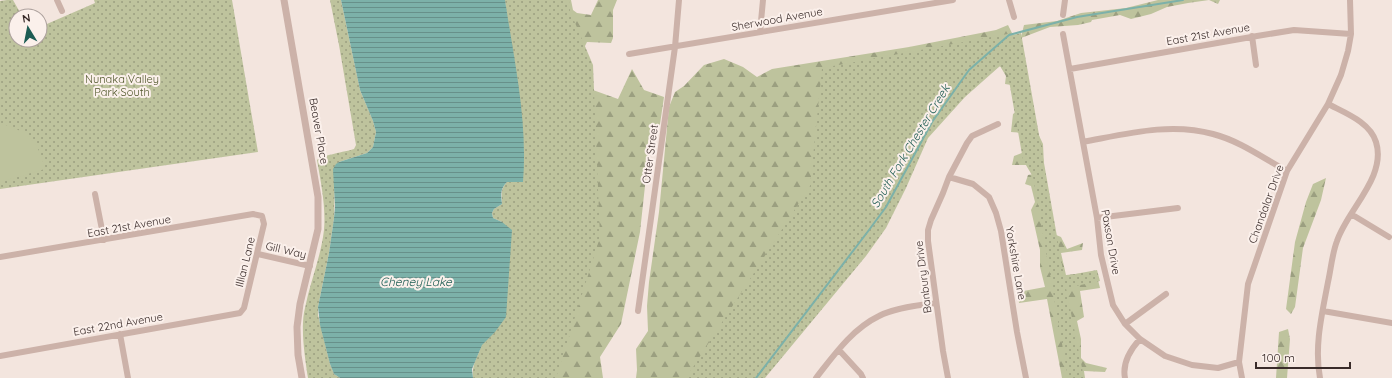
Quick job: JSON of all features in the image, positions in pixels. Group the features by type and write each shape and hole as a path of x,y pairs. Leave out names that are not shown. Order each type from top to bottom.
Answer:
{"street":[{"path":"57,0 62,11"},
{"name":"Beaver Place","path":"284,0 318,197 318,229 300,304 297,327 298,354 302,378"},
{"name":"Otter Street","path":"638,311 675,47 679,0"},
{"path":"760,32 763,0"},
{"name":"Sherwood Avenue","path":"629,54 918,3 953,0"},
{"path":"1009,0 1014,18"},
{"path":"1064,15 1065,0"},
{"name":"Chandalar Drive","path":"1242,378 1239,362 1248,284 1286,171 1328,104 1345,64 1351,34 1350,0"},
{"name":"East 21st Avenue","path":"1070,69 1252,36 1294,30 1351,34"},
{"name":"Paxson Drive","path":"1063,34 1097,218 1101,255 1114,305 1125,324 1140,339 1165,356 1192,366 1218,368 1239,362"},
{"path":"1252,36 1256,65"},
{"path":"1320,378 1317,364 1317,347 1337,240 1377,167 1379,154 1372,134 1366,126 1328,104"},
{"name":"Banbury Drive","path":"948,378 942,351 928,241 928,230 949,177 967,143 972,136 998,124"},
{"path":"1083,142 1149,130 1192,130 1213,134 1234,142 1286,171"},
{"name":"Yorkshire Lane","path":"949,177 973,184 990,197 1001,231 1026,378"},
{"path":"95,194 104,240"},
{"path":"1097,218 1178,208"},
{"name":"East 21st Avenue","path":"0,257 253,214 262,216"},
{"path":"1351,214 1389,237"},
{"name":"Illian Lane","path":"240,313 244,308 258,254 264,224 262,216"},
{"name":"Gill Way","path":"258,254 310,266"},
{"path":"1125,324 1166,294"},
{"path":"816,378 839,350 861,328 880,315 909,307 936,303"},
{"path":"1323,311 1392,323"},
{"name":"East 22nd Avenue","path":"0,356 240,313"},
{"path":"120,334 128,378"},
{"path":"1125,378 1124,370 1130,350 1140,339"},
{"path":"839,350 863,378"}],"green space":[{"name":"Nunaka Valley Park South","path":"13,0 18,8 8,8 8,48 48,48 48,24 95,3 94,0 232,0 258,152 0,189 0,1"},
{"path":"330,0 341,0 360,90 376,132 373,147 367,153 339,162 335,166 334,218 329,253 318,307 318,315 330,364 334,374 340,378 308,378 303,324 307,298 323,240 324,230 323,195 317,160 329,155 354,149 356,145"},
{"path":"505,0 571,0 573,10 577,13 591,15 598,0 617,0 613,10 613,38 611,43 587,42 583,50 593,90 618,99 632,69 644,90 664,97 660,124 649,149 640,232 621,324 600,357 603,378 473,378 525,159"},
{"path":"505,0 569,0 570,11 593,65 600,237 556,378 473,378 476,359 486,342 495,332 502,222 493,218 492,213 494,209 502,204 502,190 507,182 522,181 522,113"},
{"path":"1158,0 1209,0 1167,7 1151,14 1131,19 1120,15 1092,20 1091,22 1078,25 1050,27 1021,38 1034,125 1043,144 1049,232 1061,237 1067,249 1083,243 1082,250 1061,253 1066,275 1096,272 1100,288 1080,291 1084,317 1077,321 1081,339 1081,358 1086,363 1107,368 1105,372 1084,371 1085,378 1062,378 1047,299 1019,303 1018,292 1045,287 1040,267 1040,250 1031,210 1035,202 1031,186 1025,184 1028,175 1034,174 1038,165 1012,165 1014,156 1027,151 1023,133 1011,132 1013,114 1021,108 1025,87 1005,84 1006,76 1000,66 940,106 758,378 636,378 636,349 648,331 647,306 649,282 659,212 669,107 675,92 684,86 704,65 724,59 743,67 757,77 772,69 909,47 996,30 1008,25 1015,39 1021,37 1024,25 1057,21 1081,13 1126,8"},
{"path":"1209,0 1220,0 1218,4"},
{"path":"1013,33 1013,35 1021,33 1064,276 1097,270 1100,281 1066,288 1084,378 1068,378 1033,177 1023,160 1008,75 1000,66 965,97 928,138 906,188 886,228 866,256 765,378 686,378 810,186 822,68"},
{"path":"0,124 17,129 28,136 40,153 45,169 0,182"},
{"path":"1326,178 1321,200 1303,248 1295,307 1291,314 1286,309 1295,242 1306,202 1313,184"},
{"path":"1288,329 1290,339 1287,378 1276,378 1279,332"}],"water":[{"name":"Cheney Lake","path":"341,0 505,0 522,113 524,136 523,182 507,182 502,190 502,204 494,209 492,213 493,218 502,222 512,230 506,317 495,332 482,345 472,369 473,378 340,378 334,374 330,364 320,325 318,307 329,253 334,218 335,206 333,169 339,162 367,153 373,147 376,132 360,90"}],"waterway":[{"name":"South Fork Chester Creek","path":"756,378 886,207 932,122 969,70 1009,35 1077,17 1183,0"}]}
